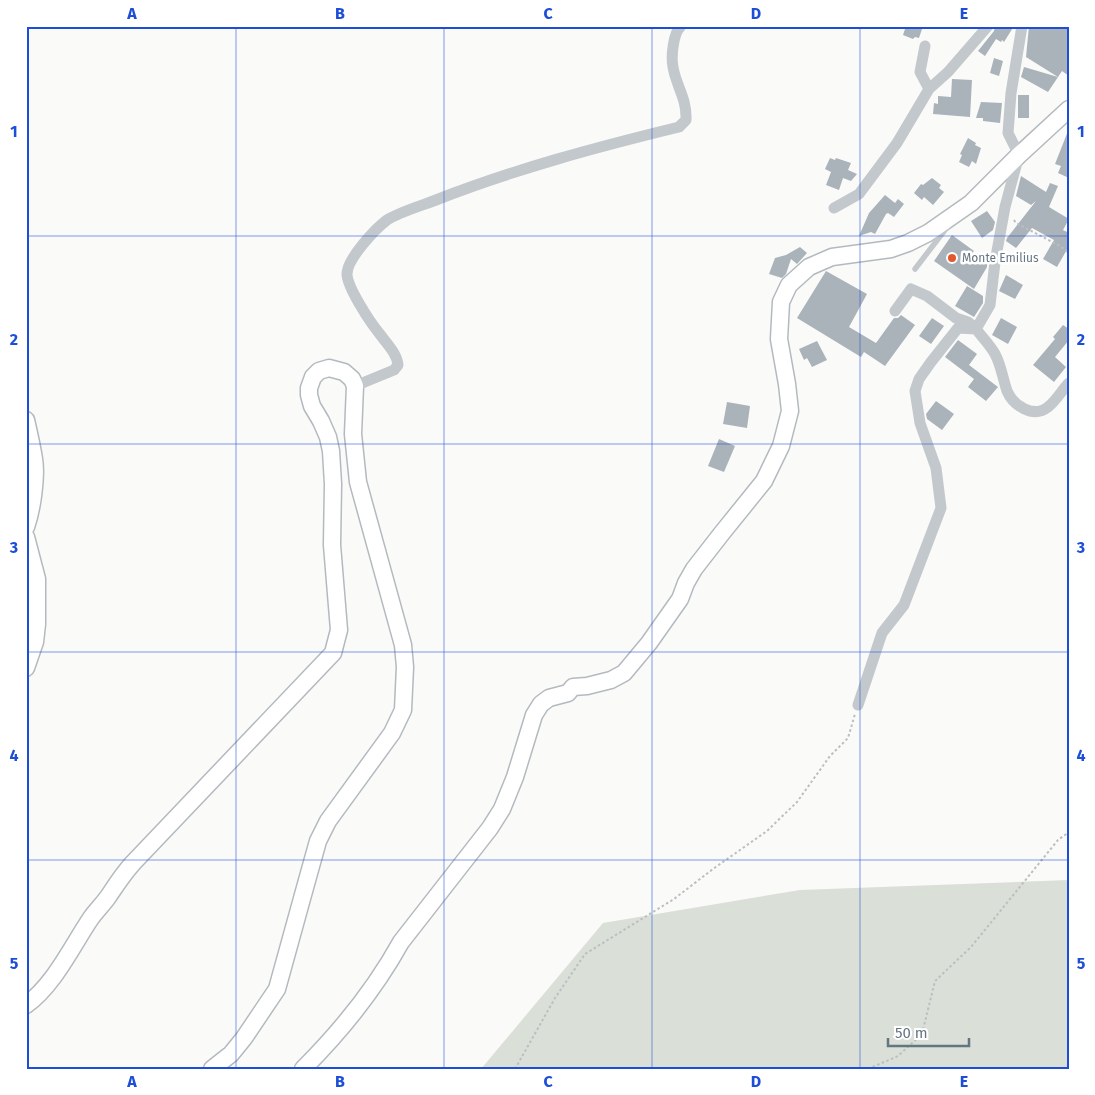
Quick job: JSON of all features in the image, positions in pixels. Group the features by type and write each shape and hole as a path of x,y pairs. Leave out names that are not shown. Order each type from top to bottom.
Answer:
{"street":[{"path":"355,386 394,370 398,365 398,360 377,331 349,285 347,273 349,262 366,241 388,219 466,188 589,149 679,127 686,120 686,107 673,67 674,39 681,26"},
{"path":"834,208 859,194 897,144 929,89 948,72 988,26"},
{"path":"976,329 990,305 995,262 1005,207 1019,155 1008,133 1011,93 1022,26"},
{"path":"925,46 920,72 929,89"},
{"path":"303,1069 350,1018 390,962 401,942 490,828 508,796 534,715 541,704 549,698 568,693 573,687 603,682 624,673 649,643 680,599 694,569 764,481 781,446 790,411 787,384 778,340 781,302 789,285 809,267 820,261 832,257 891,249 928,233 971,203 1069,109"},
{"path":"895,311 910,288 927,296 956,318 968,322 976,329 994,353 1011,398 1017,405 1028,410 1039,411 1048,408 1069,383"},
{"path":"858,705 882,634 904,606 941,508 936,468 920,423 915,391 919,379 930,362 958,328 976,329"},
{"path":"26,1005 46,986 81,937 91,918 107,898 118,879 333,653 338,630 332,545 333,484 331,451 325,429 312,406 309,388 313,377 319,370 329,368 344,372 352,379 355,386 353,434 358,482 403,645 405,668 403,710 392,733 328,821 318,842 278,989 231,1054 212,1069"},
{"path":"26,420 34,462 34,485 26,527"},
{"path":"26,537 37,579 37,624 35,642 26,668"}],"lane":[{"path":"915,269 947,228 952,217"}],"path":[{"path":"1005,207 1016,223 1060,246 1069,253"},
{"path":"516,1069 555,998 585,954 674,900 713,869 767,831 797,802 830,756 848,738 858,705"},
{"path":"868,1069 898,1056 922,1034 935,981 971,947 1058,840 1069,832"}],"shaded area":[{"path":"1069,880 1069,1069 481,1069 603,923 800,890"}],"building":[{"path":"906,26 923,26 919,38 915,37 913,39 903,35"},
{"path":"995,26 1014,26 1004,42 996,39 985,56 978,51 994,31"},
{"path":"1029,26 1069,26 1069,76 1062,71 1058,77 1026,57"},
{"path":"994,58 1003,61 999,76 990,73"},
{"path":"1024,67 1058,77 1048,92 1021,77"},
{"path":"952,79 972,80 970,117 933,114 934,103 938,104 938,96 951,97"},
{"path":"1018,95 1029,95 1029,118 1018,118"},
{"path":"981,102 1002,103 1000,123 983,121 983,118 976,118"},
{"path":"1068,131 1069,178 1058,173 1061,166 1055,164"},
{"path":"968,138 981,148 976,164 972,161 969,167 959,162 962,155 960,154"},
{"path":"830,158 851,163 848,170 857,174 851,181 843,178 839,190 826,185 831,172 825,169"},
{"path":"1021,176 1046,192 1050,183 1058,186 1049,207 1069,219 1063,230 1069,233 1069,246 1057,267 1043,259 1054,240 1032,228 1016,248 1006,241 1036,201 1031,205 1016,196"},
{"path":"932,178 941,185 939,188 944,192 933,205 924,197 922,200 914,193 921,184 923,185"},
{"path":"885,195 895,203 898,199 904,204 894,217 888,213 886,214 875,234 871,232 859,236 869,213"},
{"path":"987,211 995,222 993,230 982,238 971,221"},
{"path":"952,235 974,251 972,253 987,262 987,267 974,289 934,261"},
{"path":"800,247 807,253 797,264 791,259 786,274 782,278 769,274 775,258 786,255"},
{"path":"826,271 867,294 849,327 876,343 894,318 898,318 901,315 915,325 885,366 864,352 861,357 797,318"},
{"path":"1006,275 1023,285 1015,299 999,291"},
{"path":"967,286 983,296 983,303 974,317 955,306"},
{"path":"932,318 944,326 931,344 919,336"},
{"path":"1001,318 1017,327 1008,344 992,335"},
{"path":"1063,325 1069,329 1069,340 1055,357 1066,367 1054,382 1033,365 1055,339 1053,337"},
{"path":"958,340 977,354 969,365 998,387 986,401 968,387 974,379 945,357"},
{"path":"817,341 827,360 812,367 807,358 804,360 799,349"},
{"path":"936,401 954,414 942,430 927,419 926,414"},
{"path":"727,402 750,406 747,428 723,424"},
{"path":"719,439 735,446 724,472 708,466"}],"place":[{"name":"Monte Emilius","path":"952,258"}]}
